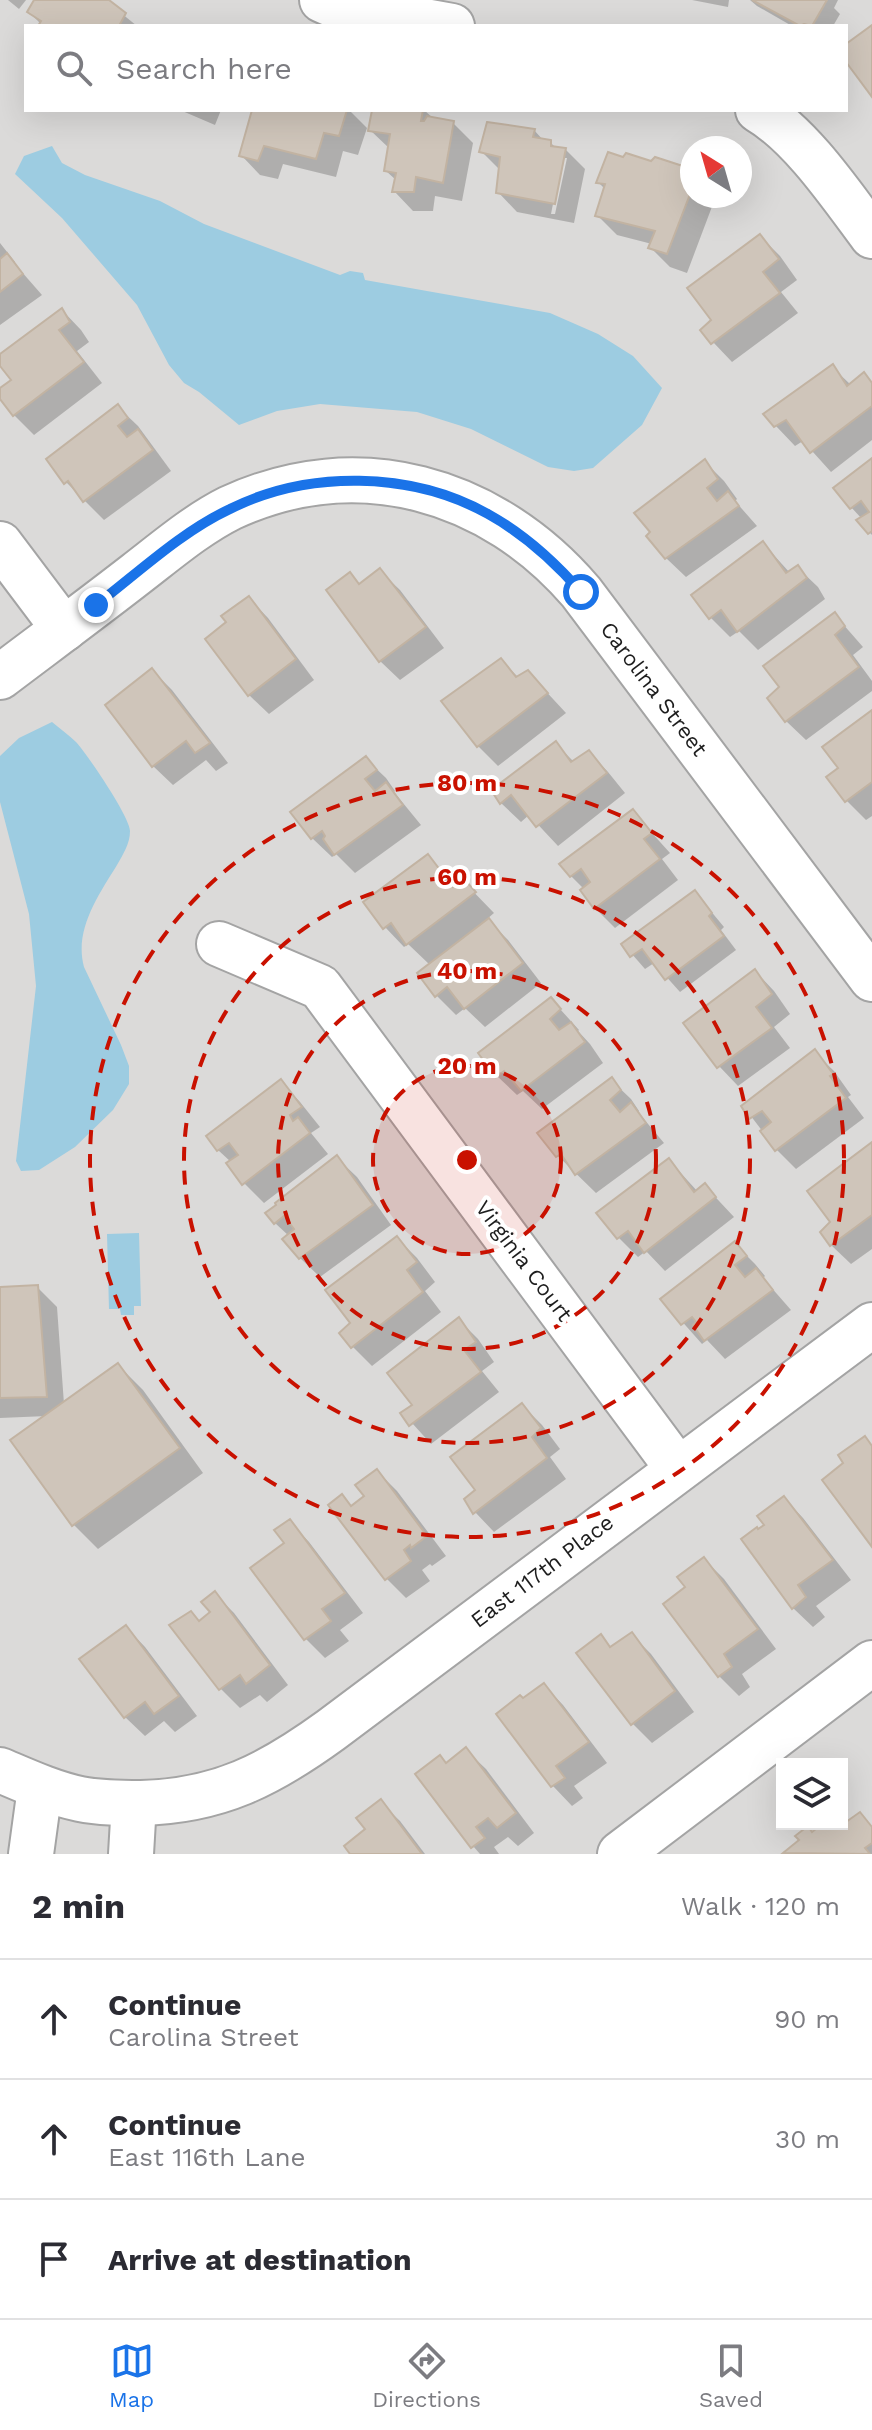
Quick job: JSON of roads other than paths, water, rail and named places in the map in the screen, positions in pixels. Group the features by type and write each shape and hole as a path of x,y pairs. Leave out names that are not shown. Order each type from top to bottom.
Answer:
{"street":[{"path":"322,0 331,4 433,15"},
{"path":"760,112 793,140 867,220"},
{"name":"Carolina Street","path":"0,677 192,532 229,509 267,494 311,483 340,481 385,483 430,491 460,501 521,535 559,567 581,592 872,979"},
{"path":"0,544 64,629"},
{"name":"Virginia Court","path":"219,944 320,987 678,1469"},
{"name":"East 117th Place","path":"0,1770 40,1788 107,1803 167,1802 202,1797 254,1779 289,1760 872,1325"},
{"path":"649,1846 872,1663"},
{"path":"31,1854 40,1788"},
{"path":"131,1854 134,1803"}],"water":[{"path":"52,146 62,163 85,175 160,201 204,224 340,275 350,271 363,273 365,280 550,313 598,334 633,356 662,388 642,425 593,468 574,471 548,467 471,429 417,412 320,404 277,411 239,425 184,383 169,365 137,305 62,218 15,174 24,156"},
{"path":"52,722 76,742 89,759 116,800 130,831 126,849 102,889 82,940 84,967 121,1045 129,1066 129,1084 113,1110 75,1147 39,1170 21,1171 16,1161 36,986 29,914 0,802 0,756 19,738"},
{"path":"139,1233 141,1306 134,1306 134,1315 121,1315 120,1309 109,1309 107,1234"}]}
